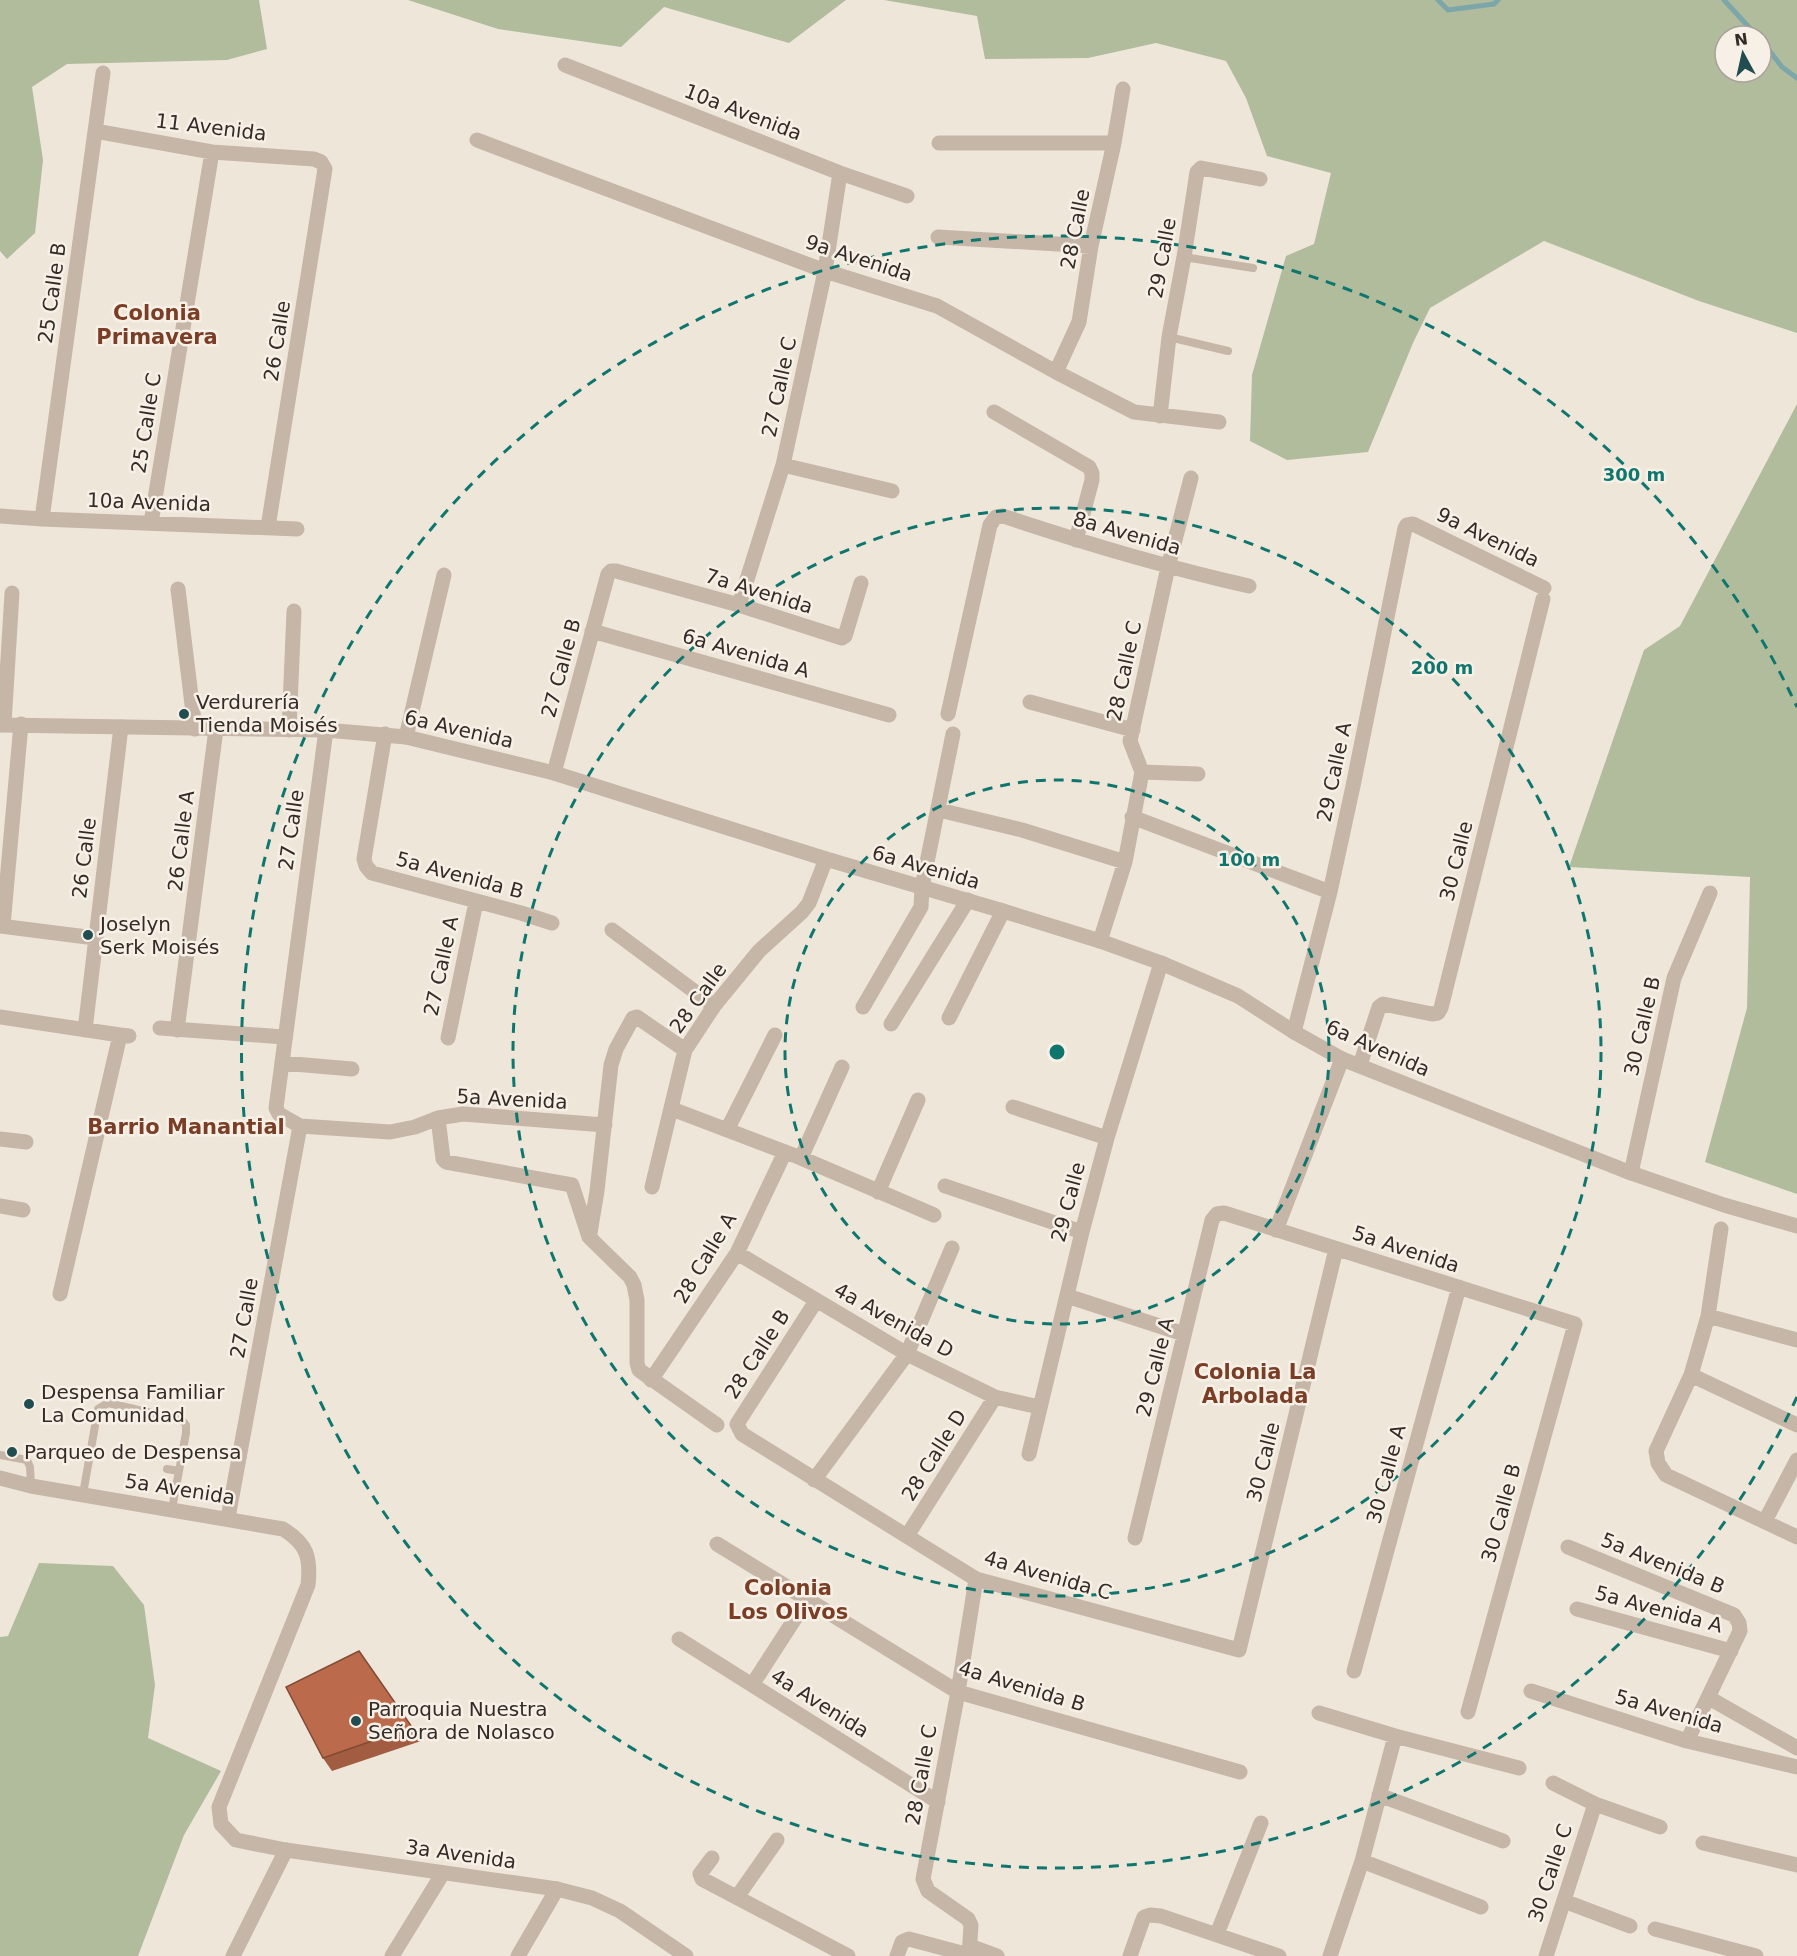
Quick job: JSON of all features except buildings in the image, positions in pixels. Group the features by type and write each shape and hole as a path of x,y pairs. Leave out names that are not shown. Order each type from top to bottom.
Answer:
{"street":[{"name":"10a Avenida","path":"565,65 840,173 907,196"},
{"name":"25 Calle B","path":"42,519 103,73"},
{"name":"28 Calle","path":"1056,372 1077,328 1123,89"},
{"name":"11 Avenida","path":"95,131 212,152 314,159 321,162"},
{"name":"9a Avenida","path":"477,140 825,271 937,306 1134,412 1219,422"},
{"path":"939,143 1114,143"},
{"name":"25 Calle C","path":"151,523 212,152"},
{"name":"26 Calle","path":"268,528 326,177 321,162"},
{"name":"29 Calle","path":"1160,416 1169,336 1197,172 1201,168 1260,179"},
{"name":"27 Calle C","path":"740,605 783,465 825,271 840,173"},
{"path":"938,237 1091,246"},
{"path":"994,412 1089,467 1092,473 1076,540"},
{"path":"783,465 892,491"},
{"name":"28 Calle C","path":"1142,772 1130,746 1168,567 1191,478"},
{"name":"10a Avenida","path":"0,516 297,529"},
{"name":"8a Avenida","path":"948,714 990,525 996,516 1004,516 1168,567 1249,586"},
{"name":"9a Avenida","path":"1413,524 1544,593"},
{"name":"29 Calle A","path":"1294,1032 1330,892 1405,528 1413,524"},
{"name":"7a Avenida","path":"608,574 616,570 740,605 842,638 845,636 861,583"},
{"name":"27 Calle B","path":"554,773 608,574"},
{"path":"406,737 444,575"},
{"path":"177,589 195,729"},
{"path":"2,724 12,593"},
{"name":"30 Calle","path":"1360,1065 1379,1007 1383,1004 1432,1014 1438,1013 1442,1008 1544,593"},
{"path":"288,730 294,611"},
{"name":"6a Avenida A","path":"592,631 889,716"},
{"path":"1030,702 1133,729"},
{"name":"6a Avenida","path":"2,724 326,730 385,734 554,773 826,859 1003,910 1161,963 1239,996 1294,1032 1342,1059 1631,1173 1724,1205 1797,1226"},
{"path":"21,724 2,926 95,938"},
{"name":"26 Calle","path":"85,1030 121,727"},
{"name":"26 Calle A","path":"177,1030 216,729"},
{"name":"27 Calle","path":"279,1114 276,1108 284,1037 326,730"},
{"name":"5a Avenida B","path":"385,734 364,860 372,873 552,923"},
{"path":"863,1007 921,907 922,887 953,734"},
{"path":"1100,941 1125,862 1142,772 1198,774"},
{"path":"939,810 1022,830 1125,862"},
{"path":"1132,817 1330,892"},
{"name":"28 Calle","path":"652,1187 685,1050 714,1006 759,951 809,903 826,859"},
{"name":"30 Calle B","path":"1631,1173 1674,978 1710,893"},
{"path":"891,1024 968,900"},
{"name":"27 Calle A","path":"448,1038 476,902"},
{"path":"949,1018 1003,910"},
{"path":"612,930 714,1006"},
{"name":"29 Calle","path":"1029,1454 1107,1138 1161,963"},
{"path":"0,1017 124,1036 60,1294"},
{"path":"589,1237 613,1056 633,1018 637,1017 685,1050"},
{"path":"160,1028 284,1037"},
{"path":"727,1130 775,1035"},
{"path":"1276,1230 1342,1059"},
{"path":"282,1063 352,1069"},
{"path":"801,1158 842,1067"},
{"path":"878,1192 918,1100"},
{"path":"1012,1107 1107,1138"},
{"path":"672,1109 801,1158 934,1215"},
{"name":"5a Avenida","path":"279,1114 300,1126 390,1132 415,1127 438,1118 463,1114 605,1125"},
{"path":"438,1118 443,1159 451,1164 572,1185 589,1237 630,1277 634,1286 637,1300 639,1370 717,1425"},
{"name":"27 Calle","path":"228,1518 300,1126"},
{"path":"0,1139 26,1142"},
{"name":"28 Calle A","path":"651,1380 737,1253 785,1152"},
{"path":"945,1186 1082,1232"},
{"path":"0,1206 23,1210"},
{"name":"29 Calle A","path":"1135,1538 1212,1220 1217,1214 1224,1213"},
{"name":"5a Avenida","path":"1224,1213 1575,1324"},
{"path":"1721,1230 1708,1316 1691,1375 1656,1451 1658,1463 1666,1475 1797,1537"},
{"path":"814,1480 906,1354 952,1248"},
{"name":"30 Calle","path":"1239,1650 1336,1249"},
{"name":"4a Avenida D","path":"737,1253 906,1354 996,1397 1039,1407"},
{"name":"30 Calle A","path":"1354,1671 1459,1287"},
{"path":"1067,1296 1184,1334"},
{"name":"28 Calle B","path":"738,1430 737,1424 816,1301"},
{"path":"1708,1316 1797,1340"},
{"name":"30 Calle B","path":"1468,1712 1575,1324"},
{"path":"1691,1375 1797,1425"},
{"name":"28 Calle D","path":"907,1536 996,1397"},
{"name":"4a Avenida C","path":"738,1430 814,1480 976,1579 1239,1650"},
{"path":"1765,1521 1797,1460"},
{"name":"5a Avenida","path":"0,1479 228,1518 283,1529 298,1538 307,1553 310,1569 308,1585 219,1807 220,1824"},
{"name":"4a Avenida B","path":"717,1544 958,1692 1240,1772"},
{"name":"5a Avenida B","path":"1568,1546 1734,1615 1739,1623 1740,1631 1731,1651"},
{"name":"28 Calle C","path":"969,1952 971,1925 969,1919 928,1891 923,1879 958,1692 976,1579"},
{"path":"752,1685 807,1600"},
{"name":"5a Avenida A","path":"1577,1609 1731,1651"},
{"name":"4a Avenida","path":"679,1640 938,1802"},
{"path":"1687,1741 1731,1651"},
{"name":"5a Avenida","path":"1531,1691 1687,1741 1797,1767"},
{"path":"1709,1698 1797,1748"},
{"path":"1319,1713 1395,1736 1519,1768"},
{"path":"1330,1956 1362,1861 1395,1736"},
{"path":"1553,1783 1595,1804 1660,1827"},
{"path":"1380,1795 1503,1841"},
{"name":"30 Calle C","path":"1546,1956 1595,1804"},
{"path":"1217,1934 1261,1823"},
{"name":"3a Avenida","path":"220,1824 236,1840 286,1850 557,1889 592,1898 620,1911 686,1956"},
{"path":"737,1898 777,1839"},
{"path":"1703,1843 1797,1865"},
{"path":"233,1956 286,1850"},
{"path":"712,1858 700,1874 702,1879 848,1956"},
{"path":"1362,1861 1481,1908"},
{"path":"392,1956 443,1873"},
{"path":"518,1956 557,1889"},
{"path":"1564,1901 1630,1926"},
{"path":"1130,1956 1144,1917 1150,1915 1161,1916 1217,1934 1252,1952 1279,1956"},
{"path":"1655,1929 1756,1956"},
{"path":"897,1956 902,1942 909,1939 997,1956"}],"lane":[{"path":"1184,257 1253,268"},
{"path":"1169,336 1228,351"},
{"path":"83,1494 98,1409 108,1403 182,1420 186,1425 171,1509"},
{"path":"0,1455 27,1460 30,1467 31,1486"},
{"path":"89,1455 99,1457"},
{"path":"166,1469 179,1471"}],"green space":[{"path":"0,0 259,0 267,49 227,60 67,64 32,87 43,160 35,233 7,259 0,251"},
{"path":"408,0 846,0 789,43 664,7 621,47 498,29"},
{"path":"884,0 1797,0 1797,333 1699,301 1544,241 1430,308 1368,452 1287,460 1250,441 1252,375 1286,256 1314,244 1331,173 1267,156 1246,98 1226,61 1156,43 1088,58 985,59 977,16"},
{"path":"1797,404 1797,1194 1705,1162 1747,1008 1750,877 1569,867 1644,650 1680,626"},
{"path":"39,1563 113,1566 144,1605 155,1685 148,1738 221,1771 184,1835 138,1956 0,1956 0,1637 8,1636"}],"waterway":[{"path":"1438,0 1448,10 1494,4 1498,0"},
{"path":"1724,0 1746,24"},
{"path":"1773,55 1782,67 1797,78"}],"place":[{"name":"Verdurería Tienda Moisés","path":"184,714"},
{"name":"Joselyn Serk Moisés","path":"88,935"},
{"name":"Despensa Familiar La Comunidad","path":"29,1404"},
{"name":"Parqueo de Despensa","path":"12,1452"},
{"name":"Parroquia Nuestra Señora de Nolasco","path":"356,1721"}],"district":[{"name":"Colonia Primavera","path":"157,325"},
{"name":"Barrio Manantial","path":"186,1127"},
{"name":"Colonia La Arbolada","path":"1255,1384"},
{"name":"Colonia Los Olivos","path":"788,1600"}]}
